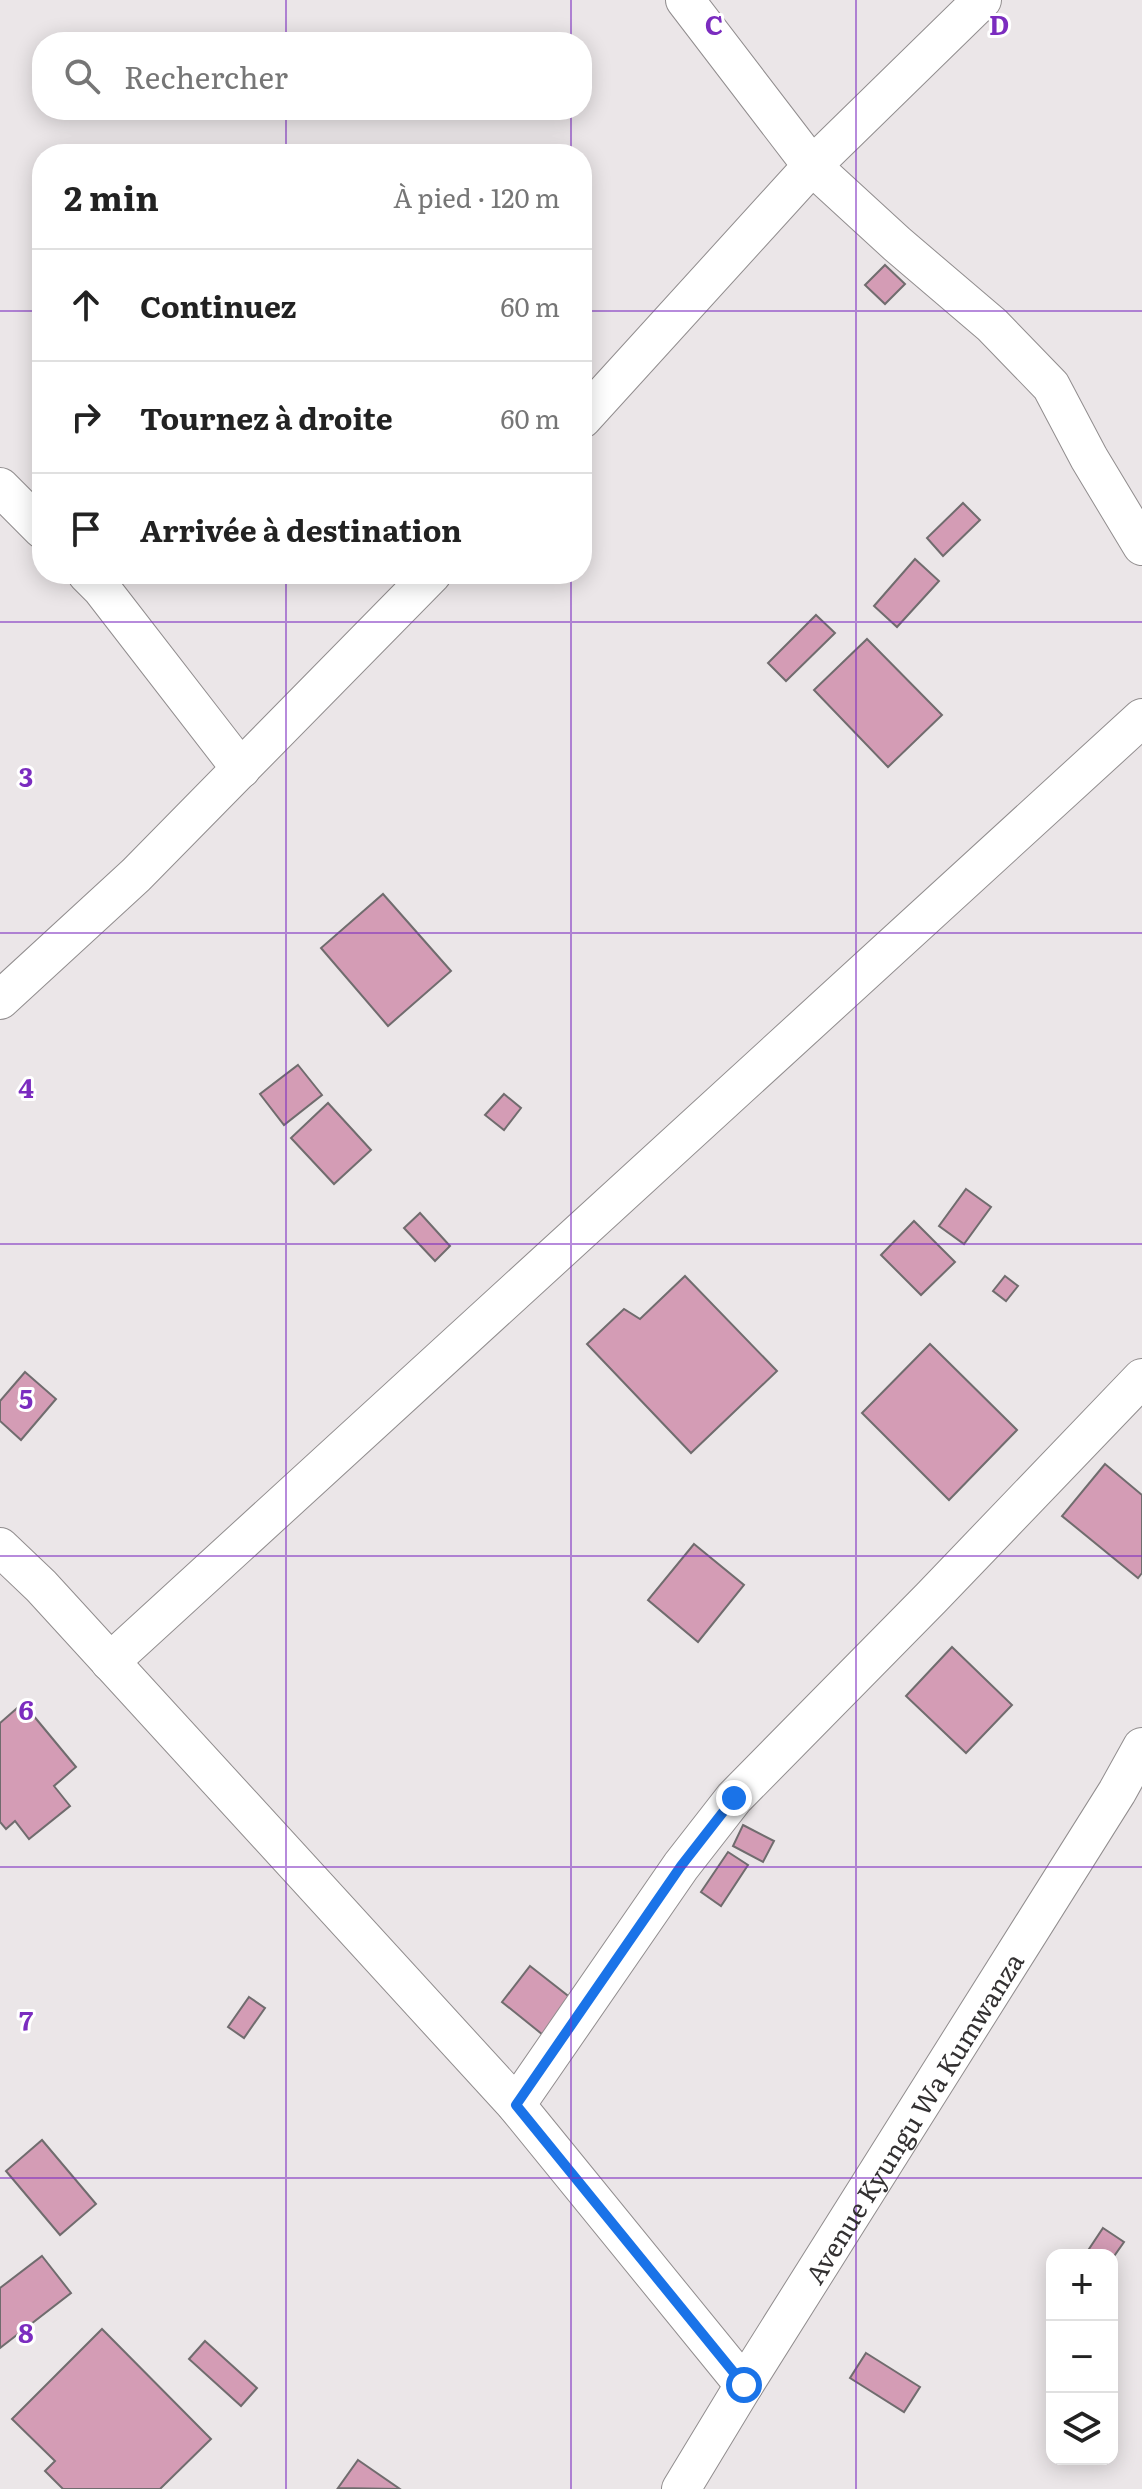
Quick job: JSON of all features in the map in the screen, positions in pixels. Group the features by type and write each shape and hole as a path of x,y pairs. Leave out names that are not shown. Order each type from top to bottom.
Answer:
{"street":[{"path":"685,0 812,166 992,325 1051,386 1089,458 1142,546"},
{"path":"592,408 812,166 982,0"},
{"path":"0,487 32,519"},
{"path":"97,584 241,769"},
{"path":"0,1000 136,875 422,584"},
{"path":"110,1662 1142,718"},
{"path":"516,2105 681,1866 734,1798 1142,1378"},
{"path":"0,1547 41,1586 516,2105 744,2385"},
{"name":"Avenue Kyungu Wa Kumwanza","path":"681,2489 1142,1747"}],"building":[{"path":"885,265 905,284 885,304 865,285"},
{"path":"963,503 980,520 943,556 927,538"},
{"path":"915,559 939,581 897,627 874,606"},
{"path":"816,615 835,633 786,681 768,663"},
{"path":"867,639 942,715 888,767 814,690"},
{"path":"383,894 451,971 388,1026 321,948"},
{"path":"298,1065 322,1095 284,1125 260,1094"},
{"path":"504,1094 521,1108 504,1130 485,1115"},
{"path":"328,1103 371,1150 334,1184 291,1138"},
{"path":"966,1189 991,1207 964,1244 939,1226"},
{"path":"420,1213 450,1246 435,1261 404,1228"},
{"path":"914,1221 955,1262 921,1295 881,1255"},
{"path":"685,1276 777,1371 691,1453 587,1344 624,1309 640,1319"},
{"path":"1005,1276 1018,1286 1006,1301 993,1291"},
{"path":"930,1344 1017,1430 949,1500 862,1413"},
{"path":"25,1372 56,1399 21,1440 0,1421 0,1401"},
{"path":"1105,1464 1142,1495 1142,1573 1138,1578 1062,1516"},
{"path":"694,1544 744,1585 698,1642 648,1600"},
{"path":"952,1647 1012,1705 966,1753 906,1696"},
{"path":"23,1703 76,1767 54,1786 70,1806 29,1839 15,1821 6,1829 0,1822 0,1723"},
{"path":"743,1825 774,1841 763,1862 733,1846"},
{"path":"728,1852 748,1865 721,1906 701,1892"},
{"path":"530,1966 581,2006 553,2043 502,2002"},
{"path":"249,1997 265,2008 244,2038 228,2027"},
{"path":"42,2140 96,2204 60,2235 6,2171"},
{"path":"1103,2228 1124,2242 1118,2250 1089,2249"},
{"path":"42,2256 71,2293 0,2348 0,2288"},
{"path":"102,2329 211,2439 160,2489 63,2489 45,2471 55,2461 12,2419"},
{"path":"205,2341 257,2388 241,2406 189,2359"},
{"path":"866,2353 920,2387 904,2412 850,2378"},
{"path":"358,2460 400,2489 338,2488"}],"route":[{"path":"734,1798 681,1866 516,2105 744,2385"}]}
